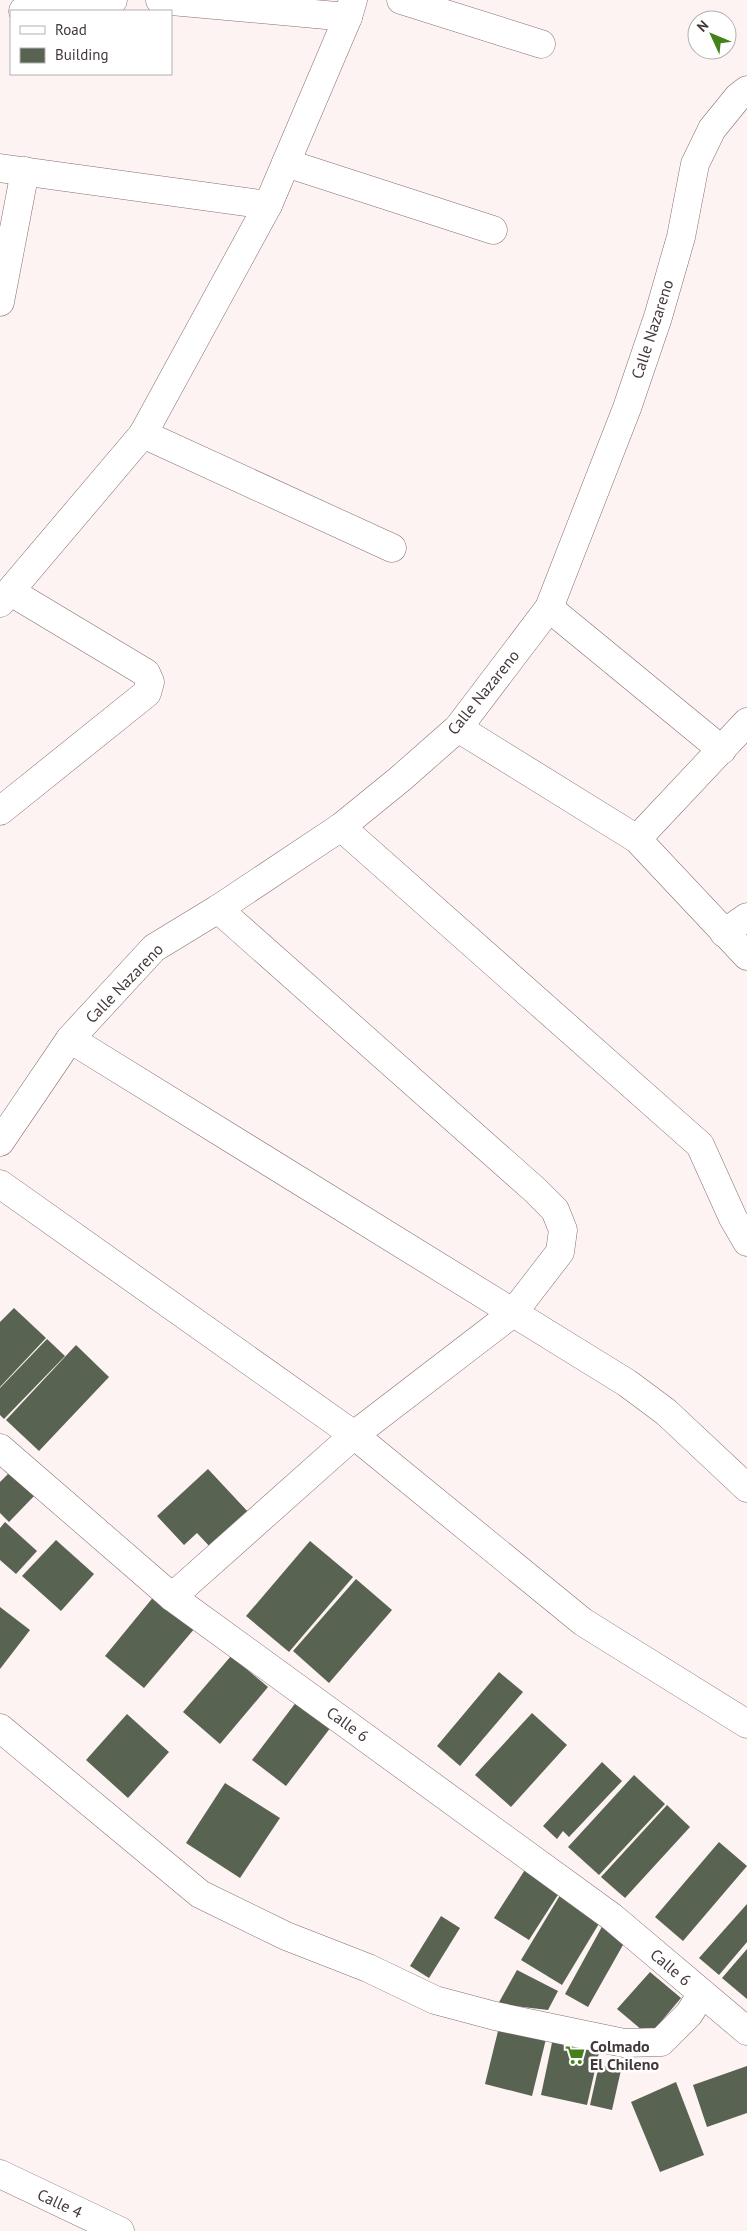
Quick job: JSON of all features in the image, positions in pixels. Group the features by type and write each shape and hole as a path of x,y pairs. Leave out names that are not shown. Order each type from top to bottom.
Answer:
{"street":[{"path":"31,10 113,0"},
{"path":"0,811 147,693 150,682 146,673 5,598 142,434 268,204 351,8 160,0"},
{"path":"401,0 541,44"},
{"name":"Calle Nazareno","path":"0,1142 70,1039 154,948 218,909 341,827 400,779 458,728 549,608 627,408 658,317 681,237 695,164 712,129 738,96 747,90"},
{"path":"286,162 492,230"},
{"path":"0,302 12,170 268,204"},
{"path":"142,434 392,548"},
{"path":"549,608 722,750"},
{"path":"637,839 747,722"},
{"path":"458,728 637,839 747,956"},
{"path":"341,827 700,1145 733,1218 747,1242"},
{"path":"172,1597 354,1435 513,1313 560,1252 563,1230 555,1210 535,1190 218,909"},
{"path":"724,933 747,917"},
{"path":"70,1039 627,1383 666,1412 747,1488"},
{"path":"0,1184 354,1435 583,1622 747,1724"},
{"name":"Calle 6","path":"2,1453 172,1597 612,1917 747,2031"},
{"path":"0,1728 200,1894 286,1936 368,1968 435,2000 495,2016 624,2043 662,2042 689,2014 702,1993"},
{"name":"Calle 4","path":"0,2174 120,2231"}],"building":[{"path":"14,1308 46,1338 0,1387 0,1322"},
{"path":"47,1339 65,1356 4,1419 0,1415 0,1388"},
{"path":"76,1345 109,1377 39,1451 6,1420"},
{"path":"208,1469 250,1514 212,1549 197,1533 184,1545 157,1516"},
{"path":"12,1470 36,1494 9,1522 0,1513 0,1482"},
{"path":"5,1522 37,1551 16,1574 0,1560 0,1528"},
{"path":"56,1540 94,1574 61,1611 22,1576"},
{"path":"310,1541 353,1577 289,1652 246,1616"},
{"path":"356,1579 392,1610 329,1683 293,1651"},
{"path":"155,1595 195,1628 144,1688 105,1656"},
{"path":"0,1607 30,1630 0,1669"},
{"path":"231,1656 268,1687 220,1744 183,1712"},
{"path":"499,1672 523,1692 460,1766 437,1746"},
{"path":"297,1701 331,1727 286,1786 252,1760"},
{"path":"532,1713 567,1745 511,1807 475,1775"},
{"path":"127,1714 169,1752 128,1798 86,1760"},
{"path":"602,1762 622,1781 569,1837 563,1831 557,1839 543,1826"},
{"path":"634,1775 665,1804 599,1875 568,1847"},
{"path":"225,1783 280,1818 240,1878 186,1843"},
{"path":"667,1805 690,1827 625,1898 601,1877"},
{"path":"719,1842 747,1866 683,1941 655,1917"},
{"path":"528,1865 563,1887 529,1940 494,1918"},
{"path":"562,1892 603,1917 562,1985 521,1960"},
{"path":"747,1904 747,1942 719,1975 699,1958"},
{"path":"441,1916 460,1928 429,1978 410,1966"},
{"path":"604,1923 628,1936 588,2007 565,1994"},
{"path":"747,1949 747,1999 722,1978"},
{"path":"517,1970 558,1991 548,2010 498,2004"},
{"path":"650,1972 681,1998 649,2036 617,2009"},
{"path":"499,2027 546,2039 532,2096 485,2084"},
{"path":"553,2038 600,2048 587,2105 541,2095"},
{"path":"599,2065 621,2070 612,2110 590,2105"},
{"path":"747,2066 747,2113 707,2127 693,2085"},
{"path":"676,2082 704,2155 660,2172 631,2102"}],"place":[{"name":"Colmado El Chileno","path":"575,2055"}]}
